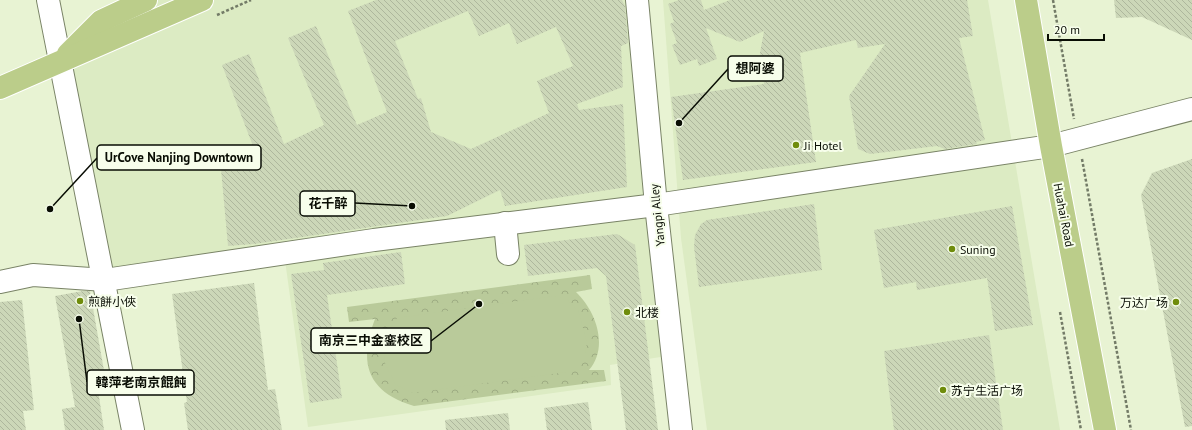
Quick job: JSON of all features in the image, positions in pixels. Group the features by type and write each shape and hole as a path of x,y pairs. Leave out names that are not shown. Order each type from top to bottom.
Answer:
{"main road":[{"path":"60,62 101,20 146,0"},
{"name":"Huahai Road","path":"1026,0 1051,146 1105,430"}],"street":[{"path":"48,0 105,280 133,430"},
{"path":"0,88 202,0"},
{"name":"Yangpi Alley","path":"636,0 656,205 681,430"},
{"path":"0,282 33,275 105,280 374,240 656,205 1051,146 1192,109"},
{"path":"505,223 508,254"}],"path":[{"path":"1053,0 1131,430"}],"shaded area":[{"path":"146,0 637,0 673,355 610,365 611,385 308,427 284,253 105,280 60,62"},
{"path":"663,0 988,0 1060,430 707,430 681,238"}],"green space":[{"path":"590,275 592,289 576,292 589,309 598,330 598,351 595,361 589,370 604,370 606,381 414,406 398,400 386,393 370,374 367,362 367,349 375,319 349,322 347,307"},
{"path":"555,296 565,298 578,310 587,343 585,354 567,372 412,393 395,384 385,363 384,342 389,330 397,318"}],"building":[{"path":"376,0 622,0 625,6 628,43 621,46 623,87 577,104 579,110 623,104 627,187 505,206 500,190 447,216 254,244 228,246 220,158 256,154 222,65 249,54 284,144 324,125 288,38 316,26 357,125 387,112 348,11","holes":["468,11 479,36 509,23 517,44 556,27 573,66 537,81 549,113 471,149 431,132 421,98 418,99 395,41"]},
{"path":"679,0 701,0 704,10 730,0 967,0 973,36 959,38 985,140 976,142 977,144 945,149 937,146 870,154 858,149 849,96 885,44 858,48 856,40 800,53 816,162 683,180 671,97 764,84 760,53 764,31 740,42 706,28 717,59 699,66 697,59 680,65 672,45 677,43 670,24 674,22 668,4"},
{"path":"1114,0 1192,0 1192,40 1142,17 1116,18"},
{"name":"万达广场","path":"1192,159 1192,426 1185,427 1141,195 1152,173"},
{"path":"814,204 822,270 699,287 694,247 695,235 701,224 707,220"},
{"path":"1012,206 1033,325 995,331 987,278 917,290 916,282 884,288 874,230"},
{"name":"北楼","path":"617,234 635,245 658,430 626,430 606,276 597,268 528,276 524,245"},
{"path":"401,252 405,284 327,295 342,398 310,403 291,274 324,270 323,263"},
{"path":"254,283 268,390 275,389 282,430 188,430 184,403 187,402 172,294"},
{"path":"90,291 106,382 97,383 104,430 65,430 62,409 75,407 55,296"},
{"path":"22,300 34,410 23,411 26,430 0,430 0,302"},
{"name":"苏宁生活广场","path":"989,335 1003,430 894,430 884,351"},
{"path":"588,402 592,430 547,430 544,408"},
{"path":"508,413 510,430 446,430 445,420"}],"place":[{"name":"想阿婆","path":"679,123"},
{"name":"Ji Hotel","path":"796,145"},
{"name":"花千醉","path":"412,206"},
{"name":"UrCove Nanjing Downtown","path":"50,209"},
{"name":"Suning","path":"952,249"},
{"name":"煎餅小俠","path":"80,301"},
{"name":"万达广场","path":"1176,302"},
{"name":"南京三中金銮校区","path":"479,304"},
{"name":"北楼","path":"627,312"},
{"name":"韓萍老南京餛飩","path":"79,319"},
{"name":"苏宁生活广场","path":"943,390"}]}
